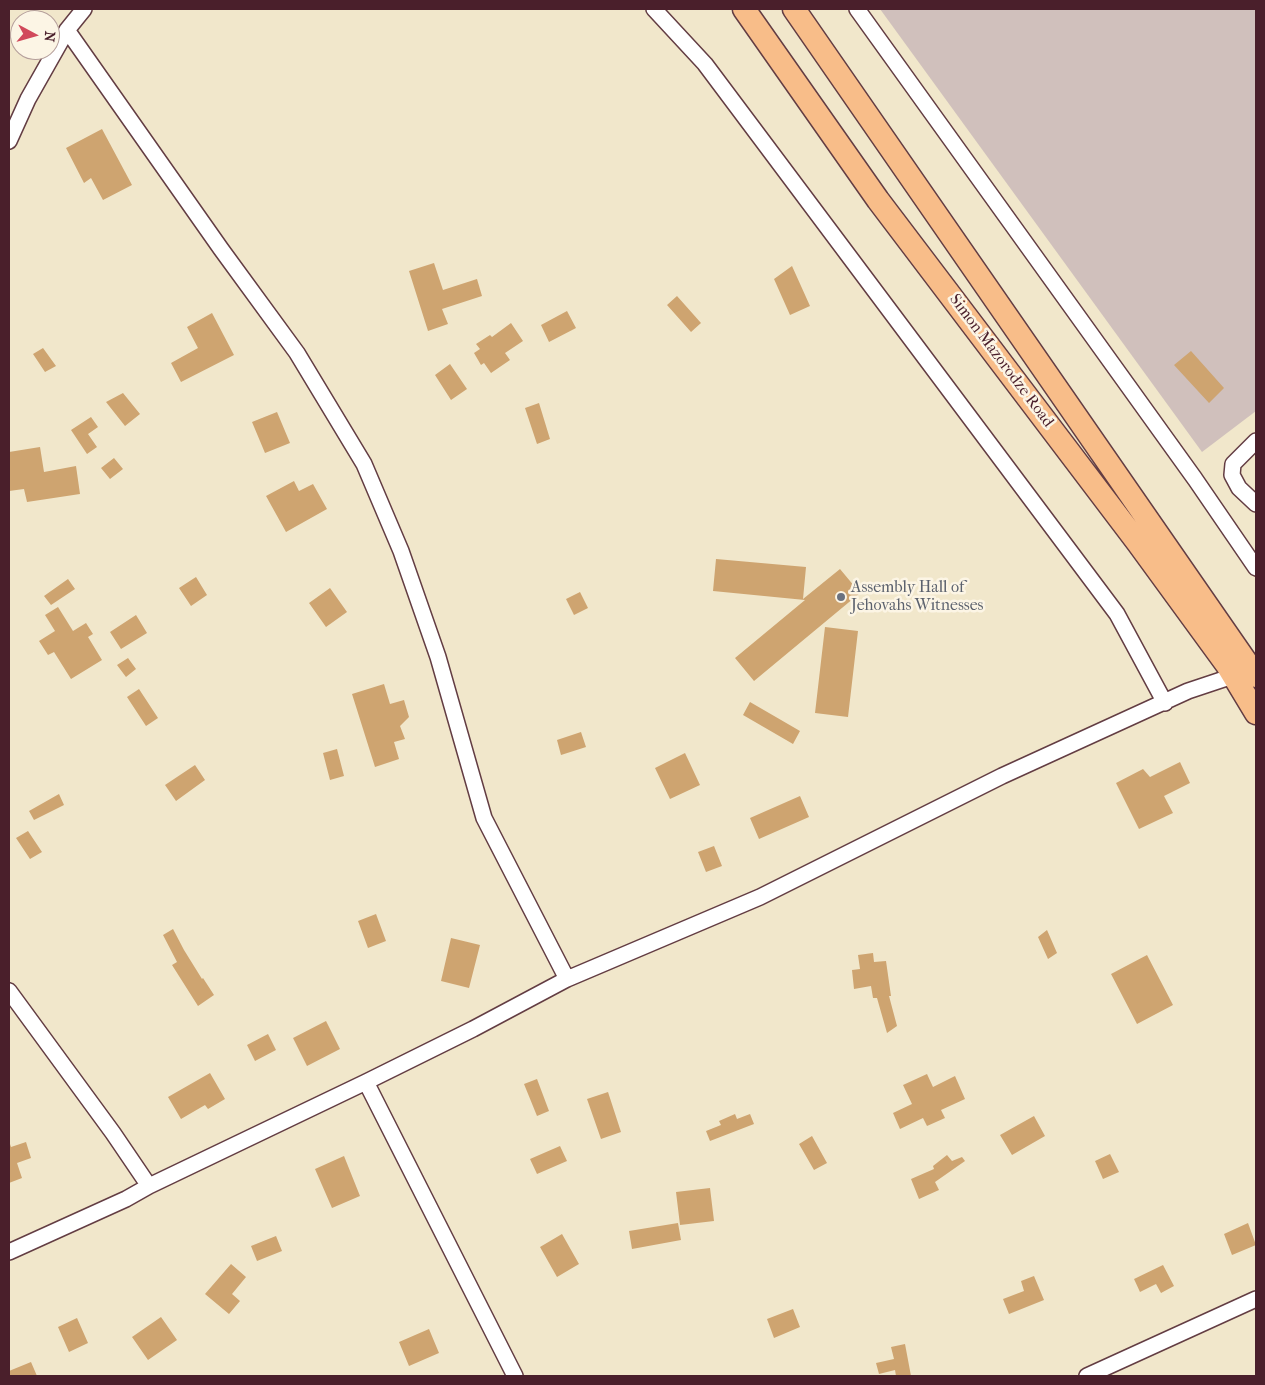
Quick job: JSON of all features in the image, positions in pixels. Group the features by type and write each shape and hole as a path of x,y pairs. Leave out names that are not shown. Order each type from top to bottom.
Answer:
{"highway":[{"name":"Simon Mazorodze Road","path":"744,9 878,200 1138,543 1233,676 1256,714"},
{"name":"Simon Mazorodze Road","path":"794,9 1256,676"}],"street":[{"path":"9,141 28,99 67,30 84,9"},
{"path":"654,9 705,64 1117,614 1165,703"},
{"path":"857,9 1195,479 1256,568"},
{"path":"67,30 296,353 364,464 401,551 438,657 484,818 567,979"},
{"path":"1256,441 1233,464 1232,475 1239,488 1256,504"},
{"path":"9,1252 126,1199 149,1186 366,1082 567,979 760,897 1002,776 1188,691 1233,676"},
{"path":"9,990 149,1186"},
{"path":"366,1082 515,1376"},
{"path":"1088,1376 1256,1299"}],"shaded area":[{"path":"880,9 1256,9 1256,411 1202,452"}],"building":[{"path":"102,129 132,185 103,200 91,178 84,183 66,148"},
{"path":"434,263 443,290 477,279 482,296 442,309 448,324 428,331 409,271"},
{"path":"792,266 810,306 790,315 774,279"},
{"path":"677,296 701,323 691,332 667,305"},
{"path":"567,311 576,328 549,342 541,325"},
{"path":"212,313 234,355 181,382 171,363 198,348 187,327"},
{"path":"511,323 523,341 505,353 510,360 491,373 484,363 481,365 474,353 480,349 476,344 490,335 492,337"},
{"path":"43,348 56,366 45,372 33,354"},
{"path":"1191,351 1224,388 1209,403 1174,365"},
{"path":"450,364 467,389 451,400 435,375"},
{"path":"123,393 140,414 125,426 106,402"},
{"path":"539,403 550,439 537,444 525,408"},
{"path":"277,412 290,443 265,453 252,422"},
{"path":"91,417 98,427 88,434 97,447 87,454 71,430"},
{"path":"40,447 44,472 76,466 80,494 27,502 24,489 9,491 9,452"},
{"path":"114,458 123,469 110,479 101,468"},
{"path":"294,481 299,491 313,484 327,509 286,532 266,496"},
{"path":"716,559 806,567 803,599 840,569 860,593 754,681 735,658 805,600 713,591"},
{"path":"196,577 207,595 191,606 179,588"},
{"path":"68,579 75,589 51,605 44,596"},
{"path":"330,588 347,612 326,627 309,603"},
{"path":"580,592 588,608 574,615 566,599"},
{"path":"58,607 73,631 86,623 93,634 88,637 102,660 71,679 54,652 48,655 39,641 55,631 45,615"},
{"path":"136,615 147,633 121,649 110,632"},
{"path":"825,627 858,631 848,717 815,713"},
{"path":"128,658 136,669 126,677 117,665"},
{"path":"384,684 390,704 404,700 409,717 400,726 405,739 394,742 399,759 375,767 352,694"},
{"path":"139,689 158,718 146,726 127,697"},
{"path":"750,702 800,731 793,744 743,715"},
{"path":"581,732 586,747 561,755 557,740"},
{"path":"337,749 344,776 330,780 323,753"},
{"path":"685,753 700,785 670,799 655,768"},
{"path":"1180,762 1190,783 1164,796 1173,813 1139,829 1116,783 1143,769 1150,777"},
{"path":"195,765 205,780 176,801 165,785"},
{"path":"59,794 64,805 34,820 29,811"},
{"path":"800,796 809,817 759,839 750,818"},
{"path":"28,831 42,852 30,859 16,838"},
{"path":"714,846 722,866 706,872 698,852"},
{"path":"376,914 386,941 368,948 358,921"},
{"path":"173,929 202,979 214,995 198,1006 172,965 177,962 163,935"},
{"path":"1047,930 1057,953 1048,959 1038,937"},
{"path":"451,938 480,945 469,988 441,981"},
{"path":"873,953 874,962 886,961 891,996 889,996 897,1026 887,1033 877,998 873,998 871,986 854,989 852,970 860,969 858,955"},
{"path":"1147,955 1173,1005 1137,1024 1111,974"},
{"path":"326,1021 340,1049 307,1066 293,1038"},
{"path":"268,1034 276,1050 255,1061 247,1045"},
{"path":"210,1073 225,1099 208,1109 205,1105 181,1119 168,1097"},
{"path":"927,1074 933,1087 955,1076 965,1099 941,1110 945,1118 927,1126 923,1118 900,1129 893,1113 912,1104 903,1085"},
{"path":"537,1079 549,1111 537,1116 524,1084"},
{"path":"608,1092 621,1132 601,1139 587,1099"},
{"path":"735,1114 737,1119 750,1114 754,1124 710,1141 706,1131 721,1125 719,1121"},
{"path":"1034,1116 1045,1136 1012,1155 1000,1135"},
{"path":"812,1136 827,1163 814,1170 799,1144"},
{"path":"26,1142 31,1158 17,1163 22,1178 9,1183 9,1145 11,1147"},
{"path":"560,1146 567,1161 537,1174 530,1159"},
{"path":"1110,1154 1119,1172 1103,1179 1095,1161"},
{"path":"947,1155 952,1161 962,1157 965,1161 935,1182 939,1190 919,1199 911,1179 934,1169 933,1166"},
{"path":"344,1156 360,1196 332,1208 315,1169"},
{"path":"710,1188 714,1221 680,1225 676,1192"},
{"path":"678,1223 681,1240 632,1249 629,1231"},
{"path":"1248,1223 1256,1245 1232,1255 1224,1234"},
{"path":"562,1234 579,1264 557,1277 540,1247"},
{"path":"276,1236 282,1251 257,1261 251,1246"},
{"path":"231,1264 246,1277 232,1294 240,1301 229,1314 205,1294"},
{"path":"1163,1265 1174,1286 1161,1293 1156,1284 1140,1292 1134,1279"},
{"path":"1034,1276 1044,1300 1009,1314 1003,1299 1024,1291 1021,1281"},
{"path":"793,1309 800,1327 774,1338 767,1319"},
{"path":"161,1317 177,1340 148,1360 132,1337"},
{"path":"77,1318 88,1343 69,1352 58,1327"},
{"path":"429,1329 439,1353 409,1366 399,1342"},
{"path":"905,1344 911,1376 896,1376 895,1370 879,1374 876,1363 894,1359 891,1347"},
{"path":"31,1362 37,1376 9,1376 9,1371"}],"place":[{"name":"Assembly Hall of Jehovahs Witnesses","path":"841,597"}]}
